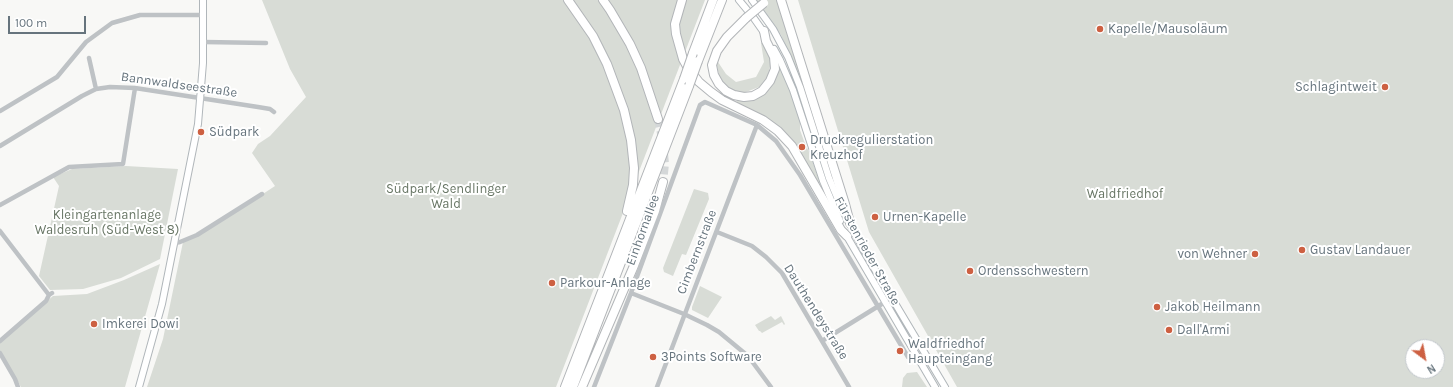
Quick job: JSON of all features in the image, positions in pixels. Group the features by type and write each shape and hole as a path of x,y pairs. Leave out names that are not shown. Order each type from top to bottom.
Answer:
{"highway":[{"path":"568,0 593,36 607,64 624,110 630,133 634,168 624,232"},
{"path":"603,0 630,44 641,68 658,119"},
{"path":"682,0 675,24 676,34 683,59 688,68 699,82 722,100 763,120 778,131 792,146 841,230 846,236"},
{"path":"573,387 722,0"},
{"path":"781,0 850,223"},
{"path":"764,31 766,41 774,57 774,69 770,81 762,91 753,96 734,96 719,84 714,75 712,65 717,51 727,37 746,18 767,1"},
{"path":"565,387 712,3"},
{"path":"582,387 633,268 655,211 663,182"}],"main road":[{"path":"139,387 162,304 192,157 201,97 204,42 203,0"},
{"name":"Fürstenrieder Straße","path":"752,0 773,29 788,57 800,88 832,185 842,209 874,268 945,387"},
{"name":"Fürstenrieder Straße","path":"740,2 764,31 780,60 793,90 823,181 846,236 935,387"}],"street":[{"path":"0,111 56,77 86,42 112,23 140,15 203,15"},
{"path":"204,42 266,43"},
{"path":"89,58 96,88"},
{"name":"Bannwaldseestraße","path":"0,146 96,88 135,88 201,97 270,109 274,112"},
{"path":"0,205 69,167 123,164 135,88"},
{"name":"Fürstenrieder Straße","path":"703,102 708,102 757,125 783,149 908,357 921,363"},
{"name":"Einhornallee","path":"594,387 631,293 700,105 703,102"},
{"name":"Cimbernstraße","path":"657,387 757,125"},
{"path":"175,243 197,234 262,194"},
{"path":"0,231 51,294 46,301 0,341"},
{"name":"Dauthendeystraße","path":"716,232 752,246 778,269 783,275 848,387"},
{"path":"631,293 684,314 707,325 734,343 748,356 771,387"},
{"path":"822,341 885,302"},
{"path":"0,353 18,387"}],"green space":[{"name":"Südpark/Sendlinger Wald","path":"262,0 705,0 556,387 147,387 163,339 183,242 237,211 275,186 252,153 258,144 270,136 306,97 290,69"},
{"path":"755,0 778,0 810,104 781,35"},
{"name":"Waldfriedhof","path":"798,0 1453,0 1453,387 957,387 869,232"},
{"path":"764,42 770,58 770,67 767,79 759,87 746,92 736,92 728,88 720,78 716,63 718,62 726,74 736,82 756,77 764,62 761,43"},
{"path":"779,64 800,120 800,130 820,183 818,184 795,147 736,103 737,100 751,99 764,94 775,81"},
{"name":"Kleingartenanlage Waldesruh (Süd-West 8)","path":"126,166 178,169 160,259 121,278 83,289 50,290 39,276 59,186 53,177 72,169"},
{"path":"694,189 708,193 709,199 686,255 682,254 673,276 664,272 663,268"},
{"path":"160,264 125,387 21,387 0,351 0,342 53,296 87,294"},
{"path":"700,286 722,297 708,318 692,310"},
{"path":"771,316 775,320 781,316 785,324 784,325 782,322 762,333 755,325"},
{"path":"917,372 927,387 902,387 903,378 907,373"}],"tunnel":[{"path":"658,119 663,143 665,164 663,182"}],"place":[{"name":"Kapelle/Mausoläum","path":"1100,29"},
{"name":"Schlagintweit","path":"1385,87"},
{"name":"Südpark","path":"201,132"},
{"name":"Druckregulierstation Kreuzhof","path":"802,147"},
{"name":"Urnen-Kapelle","path":"875,217"},
{"name":"Gustav Landauer","path":"1302,250"},
{"name":"von Wehner","path":"1255,254"},
{"name":"Ordensschwestern","path":"970,271"},
{"name":"Parkour-Anlage","path":"552,283"},
{"name":"Jakob Heilmann","path":"1157,307"},
{"name":"Imkerei Dowi","path":"94,324"},
{"name":"Dall'Armi","path":"1169,330"},
{"name":"Waldfriedhof Haupteingang","path":"900,351"},
{"name":"3Points Software","path":"653,357"}]}
